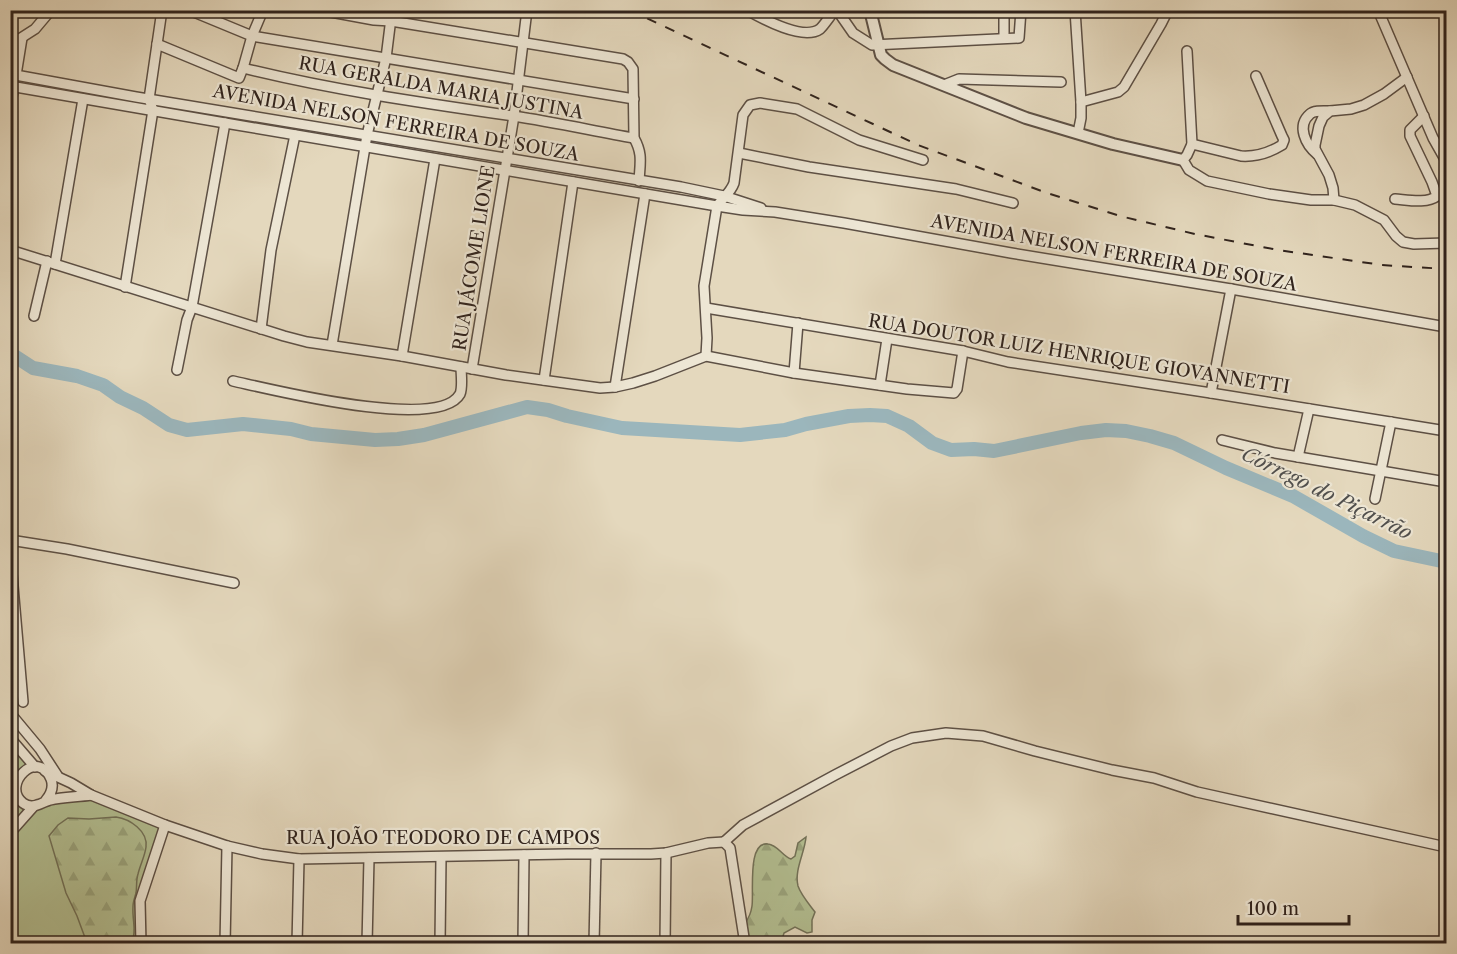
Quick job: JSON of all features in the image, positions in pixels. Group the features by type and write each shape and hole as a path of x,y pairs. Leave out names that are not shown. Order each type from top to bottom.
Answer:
{"street":[{"path":"10,45 35,29 51,10"},
{"path":"125,287 153,110 149,99 162,10"},
{"path":"189,10 252,36 634,99"},
{"path":"157,44 239,78 252,36 264,10"},
{"path":"320,10 623,59 633,69 634,138 640,147 641,160 639,181"},
{"path":"332,345 367,135 386,58 392,10"},
{"name":"RUA JÁCOME LIONE","path":"472,369 514,117 526,10"},
{"path":"749,11 771,23 808,33 819,30 836,10 853,33 872,45 1019,38 1021,10"},
{"path":"870,10 881,55 893,65 1026,118 1113,144 1182,160 1189,170 1207,182 1269,194 1355,204 1384,220 1403,242 1446,243"},
{"path":"1075,10 1082,118 1078,133"},
{"path":"1081,102 1118,92 1124,87 1161,24 1166,10"},
{"path":"1378,10 1433,138 1446,160"},
{"path":"1004,12 1004,38"},
{"path":"13,75 14,59 22,38"},
{"path":"1182,160 1192,144 1187,51"},
{"name":"RUA GERALDA MARIA JUSTINA","path":"243,68 287,79 634,138"},
{"name":"AVENIDA NELSON FERREIRA DE SOUZA","path":"13,75 724,196 775,212"},
{"path":"1192,144 1249,157 1256,157 1282,145 1284,140 1256,76"},
{"path":"1334,200 1329,175 1317,154 1304,140 1305,123 1310,114 1315,111 1351,109 1364,105 1407,77"},
{"path":"944,85 959,79 1061,82"},
{"path":"10,106 12,86"},
{"name":"AVENIDA NELSON FERREIRA DE SOUZA","path":"12,86 295,135 364,152 435,159 717,206 775,212 1446,327"},
{"path":"34,316 51,262 83,99"},
{"path":"706,356 704,286 717,206 734,183 743,115 750,105 760,103 797,109 859,140 923,160"},
{"path":"1317,154 1315,145 1318,126 1330,111"},
{"path":"1395,199 1429,201 1437,196 1410,136 1410,130 1424,116"},
{"path":"177,370 187,320 192,307 225,123"},
{"path":"261,329 271,250 295,135"},
{"name":"AVENIDA NELSON FERREIRA DE SOUZA","path":"738,153 809,167 957,189 1013,203"},
{"path":"402,356 435,159"},
{"path":"544,380 573,182"},
{"path":"615,387 645,194"},
{"path":"10,250 308,342 600,388 615,387 655,376 706,356 794,373 954,393 957,388 963,351"},
{"path":"1212,393 1231,289"},
{"name":"RUA DOUTOR LUIZ HENRIQUE GIOVANNETTI","path":"706,308 963,351 1008,362 1444,430"},
{"path":"794,373 798,323"},
{"path":"880,385 887,339"},
{"path":"233,381 350,405 417,410 436,408 455,400 461,392 461,367"},
{"path":"1298,457 1309,409"},
{"path":"1375,499 1391,422"},
{"path":"1444,430 1446,441"},
{"path":"1222,440 1298,457 1446,482"},
{"path":"10,540 67,549 234,583"},
{"path":"10,551 24,702"},
{"path":"10,713 40,749 58,777"},
{"path":"745,944 730,848 724,842 743,825 891,746 912,738 946,733 983,736 1112,770 1154,778 1197,792 1446,847"},
{"path":"10,738 32,763 45,771 52,782 50,795 39,805 34,806 17,798 13,786 14,779 32,763 40,749"},
{"name":"RUA JOÃO TEODORO DE CAMPOS","path":"45,771 92,795 165,825 227,846 299,859 666,853 708,843 724,842"},
{"path":"46,800 92,795"},
{"path":"10,833 34,806"},
{"path":"141,944 142,892 165,825"},
{"path":"225,944 227,846"},
{"path":"665,944 666,853"},
{"path":"594,944 596,854"},
{"path":"522,944 524,855"},
{"path":"440,944 441,857"},
{"path":"367,944 369,858"},
{"path":"297,944 299,859"}],"green space":[{"path":"10,738 34,766 13,786 28,805 11,827"},
{"path":"91,795 165,825 142,892 141,943 11,944 11,833 34,806"},
{"path":"116,817 127,820 137,827 146,841 133,904 132,943 87,943 66,893 49,836 68,818"},
{"path":"806,837 797,880 801,893 815,912 812,932 807,933 795,927 784,933 781,943 749,943 745,923 752,906 753,869 757,850 761,845 768,844 791,859 795,856 798,843"}],"waterway":[{"name":"Córrego do Piçarrão","path":"10,353 33,368 77,376 103,385 169,425 187,430 243,424 291,429 311,434 375,440 398,439 424,435 527,407 622,428 740,435 785,430 849,416 887,416 909,426 932,443 951,450 994,451 1081,433 1106,430 1126,431 1174,443 1293,496 1394,551 1446,562"}],"railway":[{"path":"629,10 918,145 1047,193 1120,216 1195,234 1278,250 1382,265 1446,269"}]}
